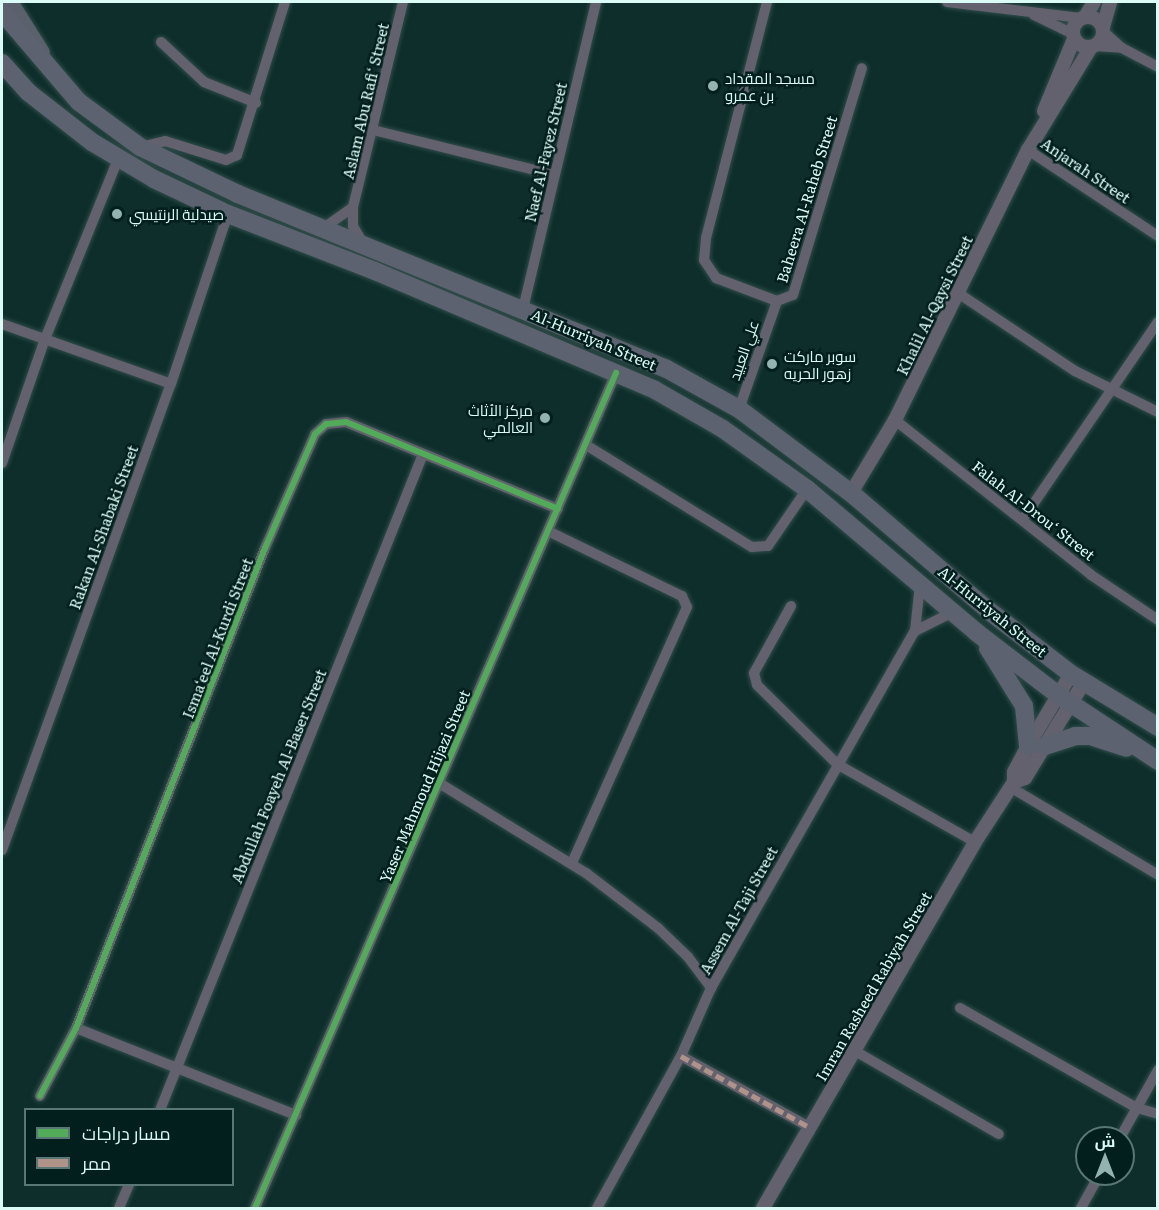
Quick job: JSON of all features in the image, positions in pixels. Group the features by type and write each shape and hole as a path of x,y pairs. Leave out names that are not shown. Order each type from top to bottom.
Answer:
{"highway":[{"name":"Al-Hurriyah Street","path":"2,12 43,64 79,102 140,147 322,229 665,368 739,409 851,493 988,610 1077,678 1158,727"},
{"name":"Al-Hurriyah Street","path":"2,63 28,92 118,159 228,214 655,390 723,429 807,489 976,632 1064,699 1153,758"},
{"path":"976,632 1011,680 1024,706 1036,746 1075,736 1090,736 1153,758"}],"main road":[{"path":"9,2 37,43 43,64"}],"street":[{"path":"140,147 165,141 219,159 232,159 241,150 285,2"},
{"name":"Aslam Abu Rafi‘ Street","path":"364,246 353,226 353,207 403,2"},
{"name":"Naef Al-Fayez Street","path":"523,309 596,2"},
{"name":"Baheera Al-Raheb Street","path":"767,2 709,225 704,260 716,278 777,301 793,295 802,273 862,68"},
{"path":"947,2 1031,14 1094,18 1122,48 1158,67"},
{"path":"1073,37 1094,2"},
{"path":"1093,46 1103,29 1110,2"},
{"path":"1031,14 1073,37 1080,45 1122,48"},
{"name":"Khalil Al-Qaysi Street","path":"1040,128 1073,37"},
{"path":"161,42 204,82 256,103"},
{"name":"Khalil Al-Qaysi Street","path":"851,493 895,420 1028,150 1093,46"},
{"path":"373,129 555,175"},
{"name":"Anjarah Street","path":"1028,150 1158,236"},
{"path":"2,463 45,339 118,159"},
{"path":"322,229 353,207"},
{"name":"Rakan Al-Shabaki Street","path":"2,850 7,817 171,384 228,214"},
{"path":"958,293 1075,371 1158,412"},
{"name":"علي العبيد","path":"739,409 777,301"},
{"path":"1023,519 1158,322"},
{"path":"2,324 171,384"},
{"name":"Yaser Mahmoud Hijazi Street","path":"255,1209 550,532 616,373"},
{"name":"Falah Al-Drou‘ Street","path":"895,420 1091,575 1158,620"},
{"name":"Isma‘eel Al-Kurdi Street","path":"40,1096 76,1028 265,548 315,434 326,424 346,422 558,509"},
{"path":"586,445 752,548 768,546 807,489"},
{"name":"Abdullah Foayeh Al-Baser Street","path":"160,1108 423,454"},
{"path":"550,532 682,596 687,607 572,863"},
{"name":"Assem Al-Taji Street","path":"597,1209 681,1056 711,988 915,631 920,584"},
{"path":"791,606 754,680 837,764 975,842"},
{"path":"915,631 953,612"},
{"name":"Imran Rasheed Rabiyah Street","path":"763,1209 975,842 1012,784 1014,772 1036,746 1077,678"},
{"path":"439,783 572,863 658,927 688,957 711,988"},
{"path":"1012,784 1158,875"},
{"path":"960,1008 1137,1107 1158,1114"},
{"path":"76,1028 176,1070 296,1115"},
{"path":"855,1051 999,1134"},
{"path":"681,1056 809,1127"},
{"path":"1127,1126 1158,1070"},
{"path":"119,1209 129,1186"},
{"path":"1081,1209 1093,1186"}],"marked path":[{"path":"681,1056 809,1127"}],"cycle path":[{"path":"255,1208 616,373"},
{"path":"40,1096 76,1028 265,548 315,434 326,424 346,422 558,509"}],"place":[{"name":"مسجد المقداد بن عمرو","path":"713,86"},
{"name":"صيدلية الرنتيسي","path":"117,214"},
{"name":"سوبر ماركت زهور الحريه","path":"772,364"},
{"name":"مركز الأثاث العالمي","path":"545,418"}]}
